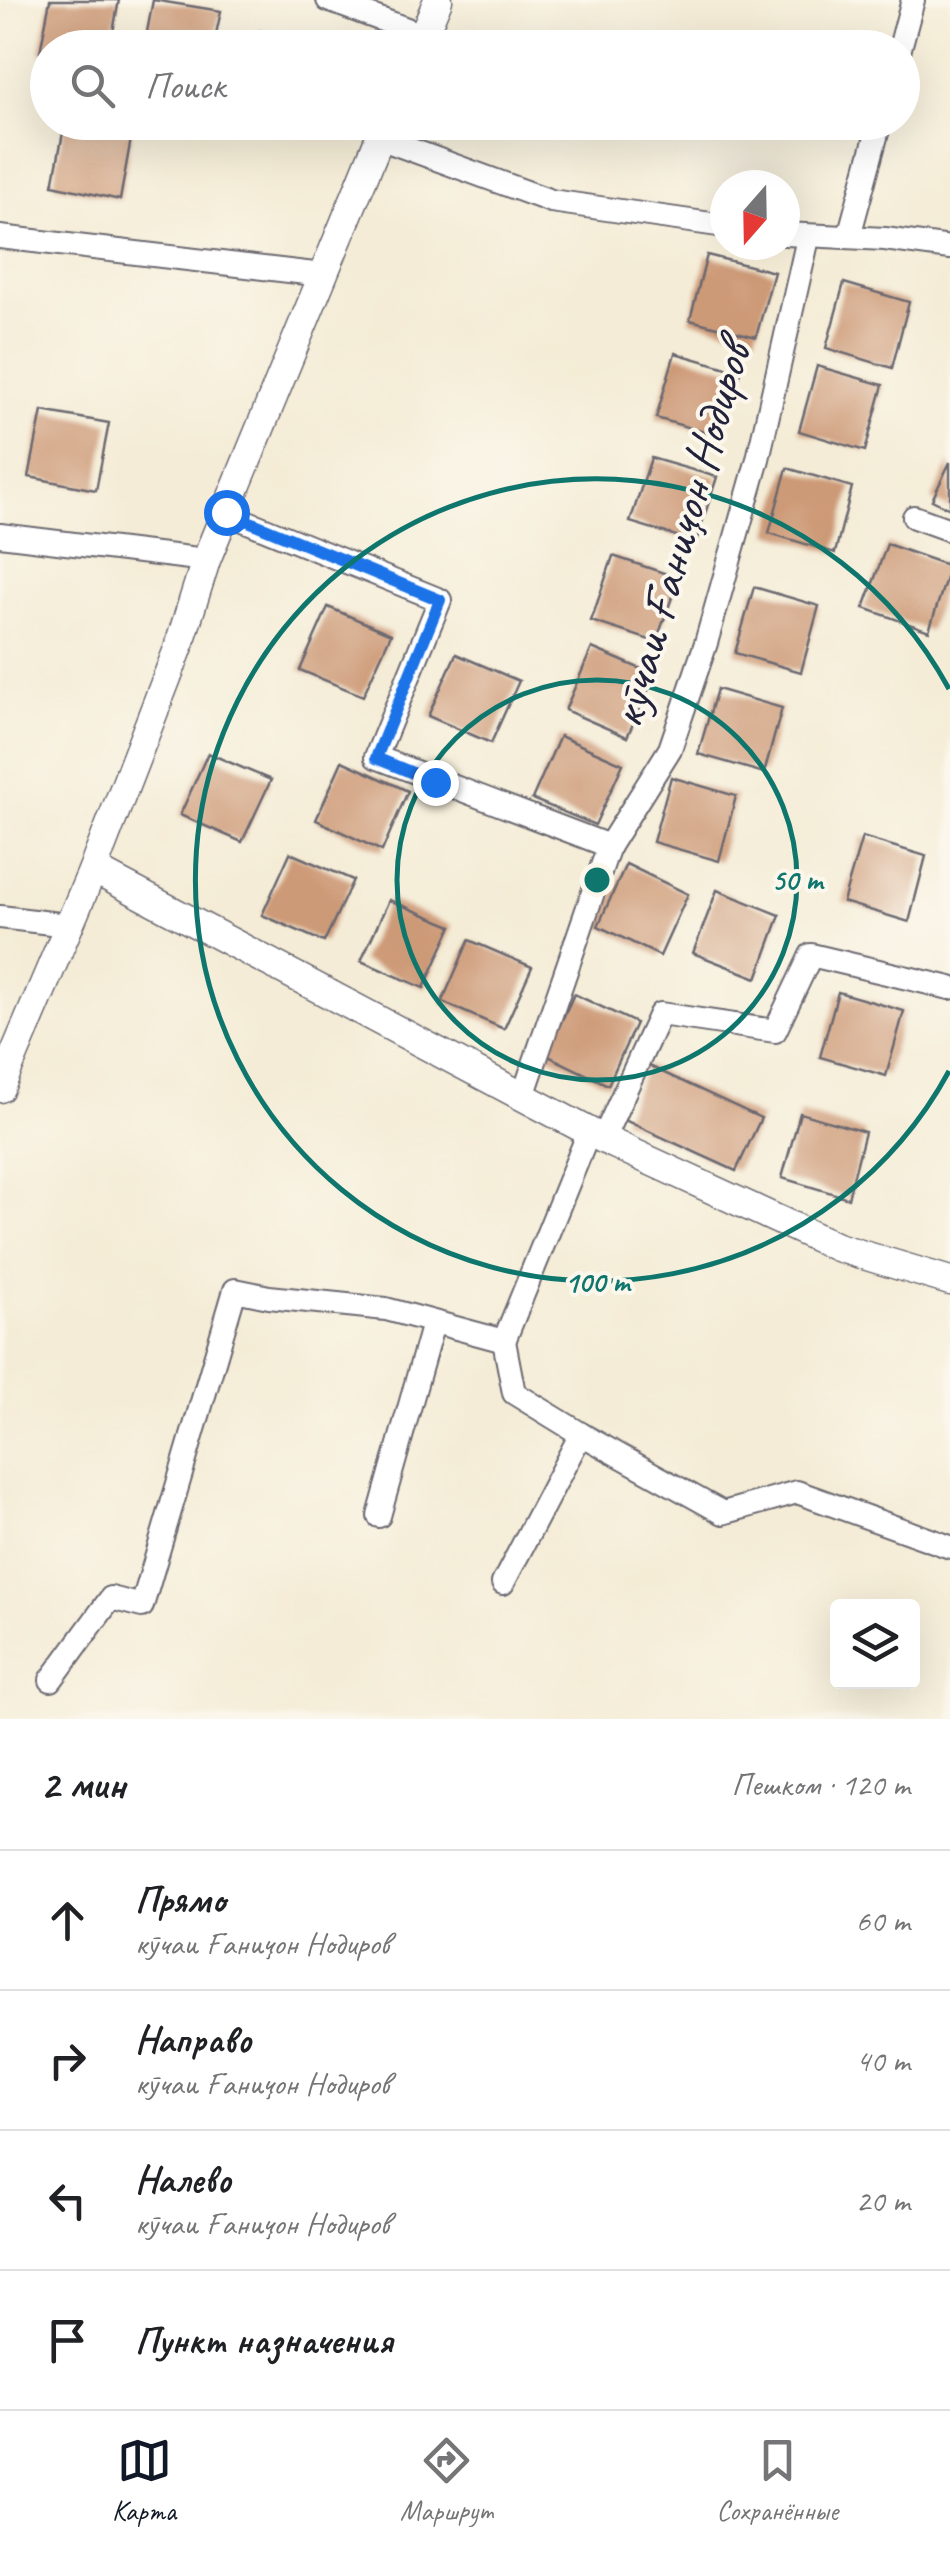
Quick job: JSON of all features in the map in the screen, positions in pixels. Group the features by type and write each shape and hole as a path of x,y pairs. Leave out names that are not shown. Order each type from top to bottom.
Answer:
{"street":[{"path":"328,0 396,30"},
{"path":"426,30 438,0"},
{"path":"905,30 913,0"},
{"path":"0,1088 92,869 178,650 206,560 378,140"},
{"path":"406,140 551,201 710,224"},
{"path":"850,236 875,140"},
{"path":"800,236 850,236 950,248"},
{"path":"0,237 324,274"},
{"name":"кӯчаи Ғаниҷон Нодиров","path":"523,1096 609,846 670,749 706,642 758,458 792,260"},
{"path":"226,512 440,600 376,758 609,846"},
{"path":"914,517 950,530"},
{"path":"0,535 206,560"},
{"path":"92,869 596,1136 837,1247 950,1281"},
{"path":"0,917 68,925"},
{"path":"950,988 811,955 775,1031 660,1014 596,1136 504,1341 514,1393 722,1513 796,1492 950,1547"},
{"path":"50,1680 112,1598 142,1606 235,1290 386,1310 504,1341"},
{"path":"378,1516 433,1323"},
{"path":"503,1583 581,1434"}],"building":[{"path":"50,0 119,0 113,30 44,30"},
{"path":"153,0 221,11 217,30 147,30"},
{"path":"62,140 131,140 120,200 53,185"},
{"path":"707,255 710,260 727,260 774,272 756,337 690,320"},
{"path":"844,283 909,302 892,368 826,348"},
{"path":"675,353 741,372 721,437 656,418"},
{"path":"817,366 883,385 865,451 799,431"},
{"path":"42,411 109,423 96,490 29,477"},
{"path":"651,458 717,477 696,542 630,522"},
{"path":"950,462 950,509 932,500"},
{"path":"787,468 852,487 835,553 769,533"},
{"path":"887,544 950,566 929,631 864,608"},
{"path":"613,556 679,578 656,642 591,621"},
{"path":"754,587 819,606 801,672 735,653"},
{"path":"328,607 391,634 363,696 300,670"},
{"path":"592,648 655,675 627,737 565,710"},
{"path":"456,654 519,681 491,743 428,716"},
{"path":"717,689 782,708 764,773 698,754"},
{"path":"560,736 623,764 595,825 532,799"},
{"path":"208,753 271,780 242,842 180,815"},
{"path":"342,761 408,791 382,851 316,820"},
{"path":"671,777 736,796 719,861 653,842"},
{"path":"862,837 926,856 909,922 843,902"},
{"path":"290,853 353,880 324,942 262,915"},
{"path":"626,864 688,894 660,956 598,926"},
{"path":"717,890 780,915 757,978 693,953"},
{"path":"389,900 452,926 424,988 361,961"},
{"path":"469,940 532,967 504,1029 442,1002"},
{"path":"838,992 904,1011 886,1076 820,1057"},
{"path":"574,994 636,1023 608,1085 546,1055"},
{"path":"647,1065 761,1118 736,1171 622,1119"},
{"path":"800,1113 865,1132 848,1198 782,1178"}],"route":[{"path":"226,512 440,600 376,758 435,782"}]}
